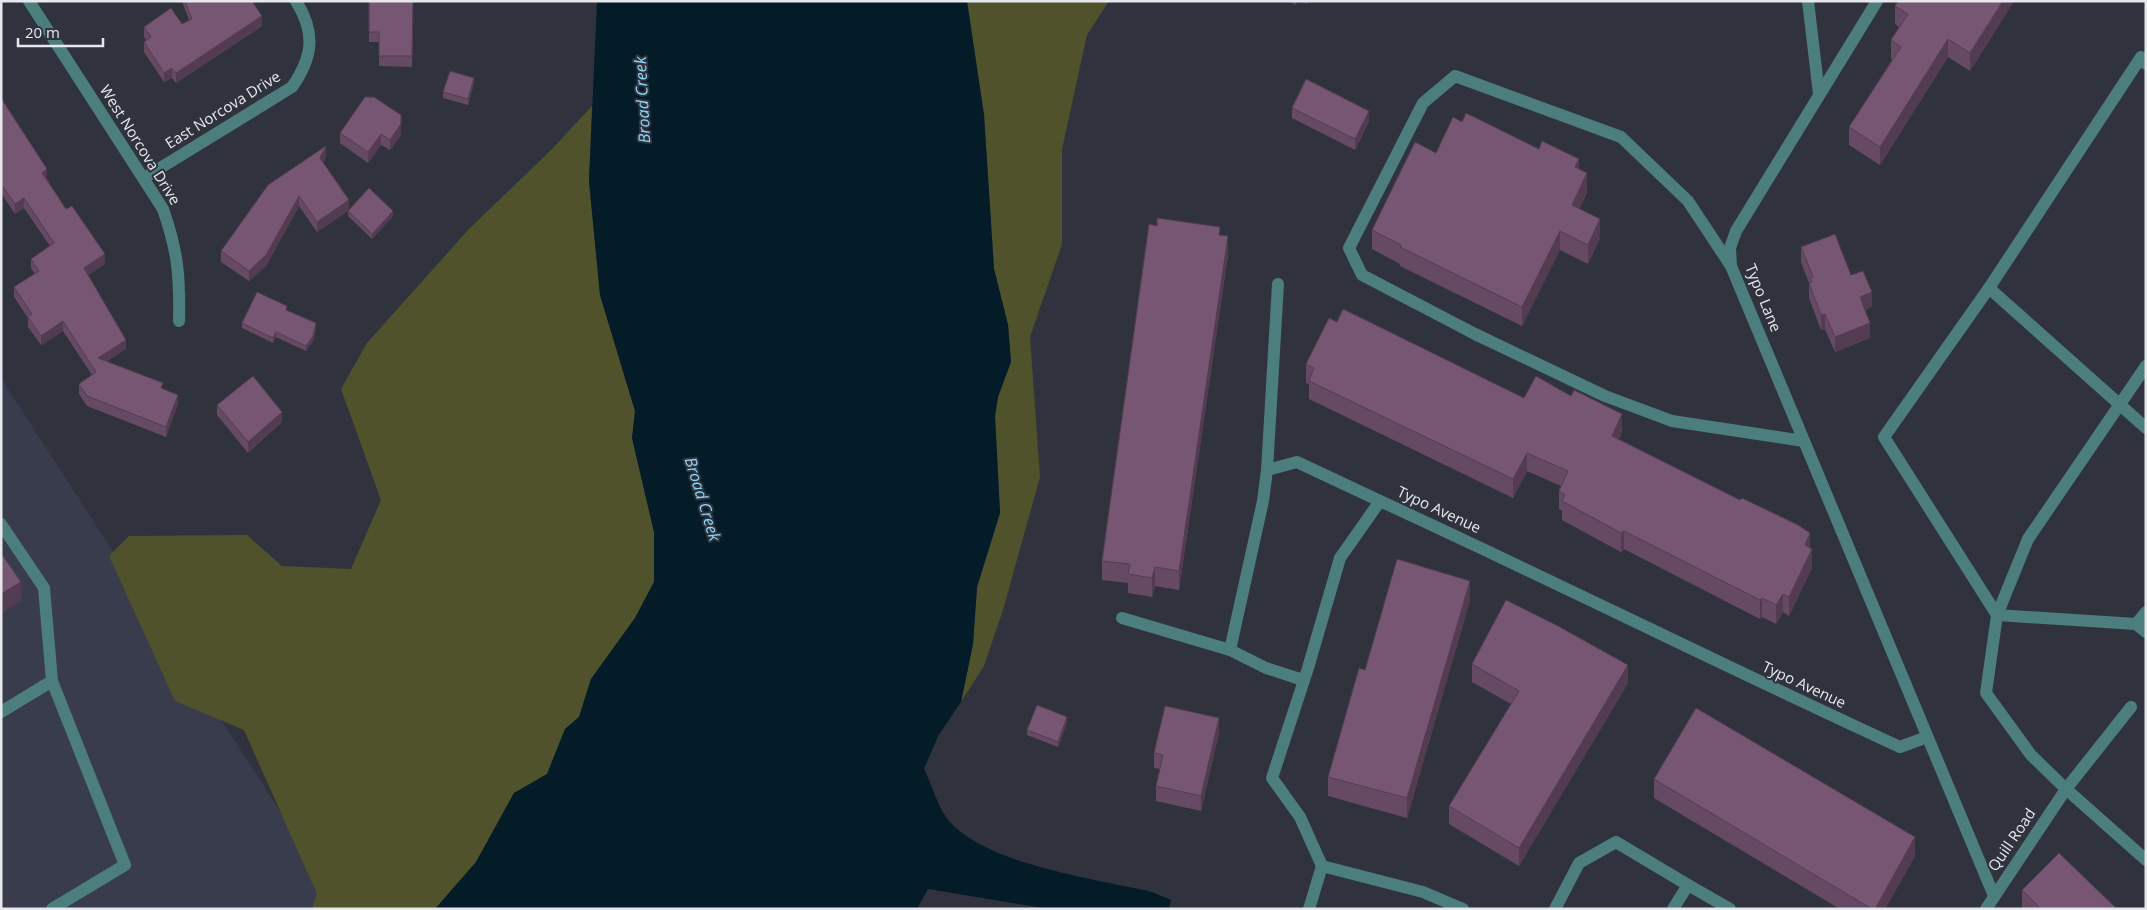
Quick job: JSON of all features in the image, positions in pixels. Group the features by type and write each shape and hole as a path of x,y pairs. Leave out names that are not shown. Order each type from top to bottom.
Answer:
{"street":[{"name":"West Norcova Drive","path":"28,1 163,210 173,237 180,273 179,321"},
{"name":"East Norcova Drive","path":"144,178 292,87 304,70 310,49 308,28 296,1"},
{"path":"1808,1 1819,94"},
{"name":"Typo Lane","path":"1804,441 1731,266 1730,248 1736,231 1877,1"},
{"path":"1996,615 1884,437 1989,288 2141,57 2146,64"},
{"path":"1731,266 1688,201 1621,137 1455,76 1423,103 1349,248 1362,275 1475,334 1605,396 1672,421 1804,441 1994,896"},
{"path":"1230,650 1263,501 1267,470 1278,284"},
{"path":"1989,288 2146,428"},
{"path":"2146,366 2028,539 1996,615 1986,693 2031,755 2066,789 2146,860"},
{"path":"1267,470 1297,462 1380,501"},
{"name":"Typo Avenue","path":"1322,866 1300,817 1272,778 1304,680 1340,558 1380,501 1612,610 1730,669 1900,747 1927,737"},
{"path":"1,524 44,588 52,681 125,864 52,909"},
{"path":"1996,615 2141,628 2146,612"},
{"path":"1122,618 1230,650 1266,668 1304,680"},
{"path":"1,712 52,681"},
{"name":"Quill Road","path":"1986,909 2066,789 2131,707"},
{"path":"1555,909 1579,863 1616,842 1730,909"},
{"path":"1309,909 1322,866 1423,892 1463,909"},
{"path":"1673,909 1688,885"}],"shaded area":[{"path":"1,378 343,909 1,909"}],"green space":[{"path":"967,1 1109,1 1087,35 1062,149 1062,244 1030,337 1040,477 1003,610 984,666 961,702 973,644 977,587 1000,513 995,416 998,397 1011,361 1008,325 994,269 984,115"},
{"path":"592,106 589,181 600,295 635,411 632,438 654,532 654,582 635,618 591,679 579,717 565,729 547,774 514,793 476,862 435,909 312,909 317,894 244,730 175,701 109,556 129,536 247,535 282,566 351,569 381,500 341,389 367,343 469,229 553,148"}],"water":[{"name":"Broad Creek","path":"597,1 967,1 984,115 994,269 1008,325 1011,362 998,397 995,416 1000,513 977,587 973,644 961,702 938,736 924,769 938,803 949,821 967,836 989,849 1044,868 1152,892 1171,900 1169,909 1049,909 928,889 917,909 435,909 476,862 514,793 547,774 565,729 579,717 591,679 635,618 654,582 654,532 632,438 635,411 600,295 589,181"}],"building":[{"path":"185,1 252,1 262,16 176,73 172,68 164,73 144,42 151,37 144,27 171,8 182,24 192,19"},
{"path":"369,1 413,1 412,56 379,56 379,32 369,32"},
{"path":"1898,1 2003,1 1970,53 1948,39 1880,147 1849,127 1901,47 1891,40 1908,14 1895,6"},
{"path":"450,71 474,78 468,99 443,92"},
{"path":"1306,79 1369,111 1355,139 1292,108"},
{"path":"365,97 374,97 401,115 401,124 390,140 381,134 368,152 340,133"},
{"path":"1,98 47,169 42,173 66,209 72,206 105,254 84,268 126,340 98,358 163,383 161,388 178,395 166,427 87,396 79,384 96,372 63,321 41,336 28,317 32,314 14,287 39,271 31,259 54,243 24,198 15,204 1,184"},
{"path":"1466,113 1539,149 1542,141 1579,159 1575,167 1587,173 1572,205 1600,219 1588,245 1560,231 1522,307 1400,247 1401,245 1372,230 1415,142 1436,153 1453,117 1462,122"},
{"path":"326,146 320,158 349,200 317,222 299,196 266,255 249,271 221,251 268,185"},
{"path":"369,188 393,211 372,234 348,211"},
{"path":"1157,218 1220,227 1219,235 1228,236 1179,571 1155,567 1152,578 1128,574 1130,564 1102,561 1149,224 1157,226"},
{"path":"1835,234 1851,275 1863,271 1872,292 1860,297 1870,323 1835,337 1825,314 1821,315 1809,283 1812,282 1810,278 1813,277 1801,247"},
{"path":"257,292 287,306 286,310 316,323 313,336 306,346 276,332 273,338 242,323"},
{"path":"1343,309 1524,398 1536,376 1571,396 1574,390 1622,414 1612,436 1740,500 1742,498 1798,525 1810,533 1805,545 1812,549 1789,597 1783,594 1776,605 1762,598 1760,600 1624,531 1621,533 1562,501 1565,495 1559,491 1568,471 1527,453 1513,479 1309,381 1314,368 1306,364 1329,318 1337,322"},
{"path":"253,376 282,412 248,442 217,405"},
{"path":"1,553 21,582 1,594"},
{"path":"1397,559 1470,581 1407,798 1328,777 1359,668 1365,670"},
{"path":"1506,600 1558,626 1628,665 1519,848 1449,806 1519,691 1472,664"},
{"path":"1037,705 1067,717 1058,742 1027,730"},
{"path":"1165,706 1219,718 1201,796 1156,786 1163,755 1154,753"},
{"path":"1696,708 1915,837 1875,909 1872,909 1654,779"},
{"path":"2059,853 2117,909 2041,909 2022,890"}]}
